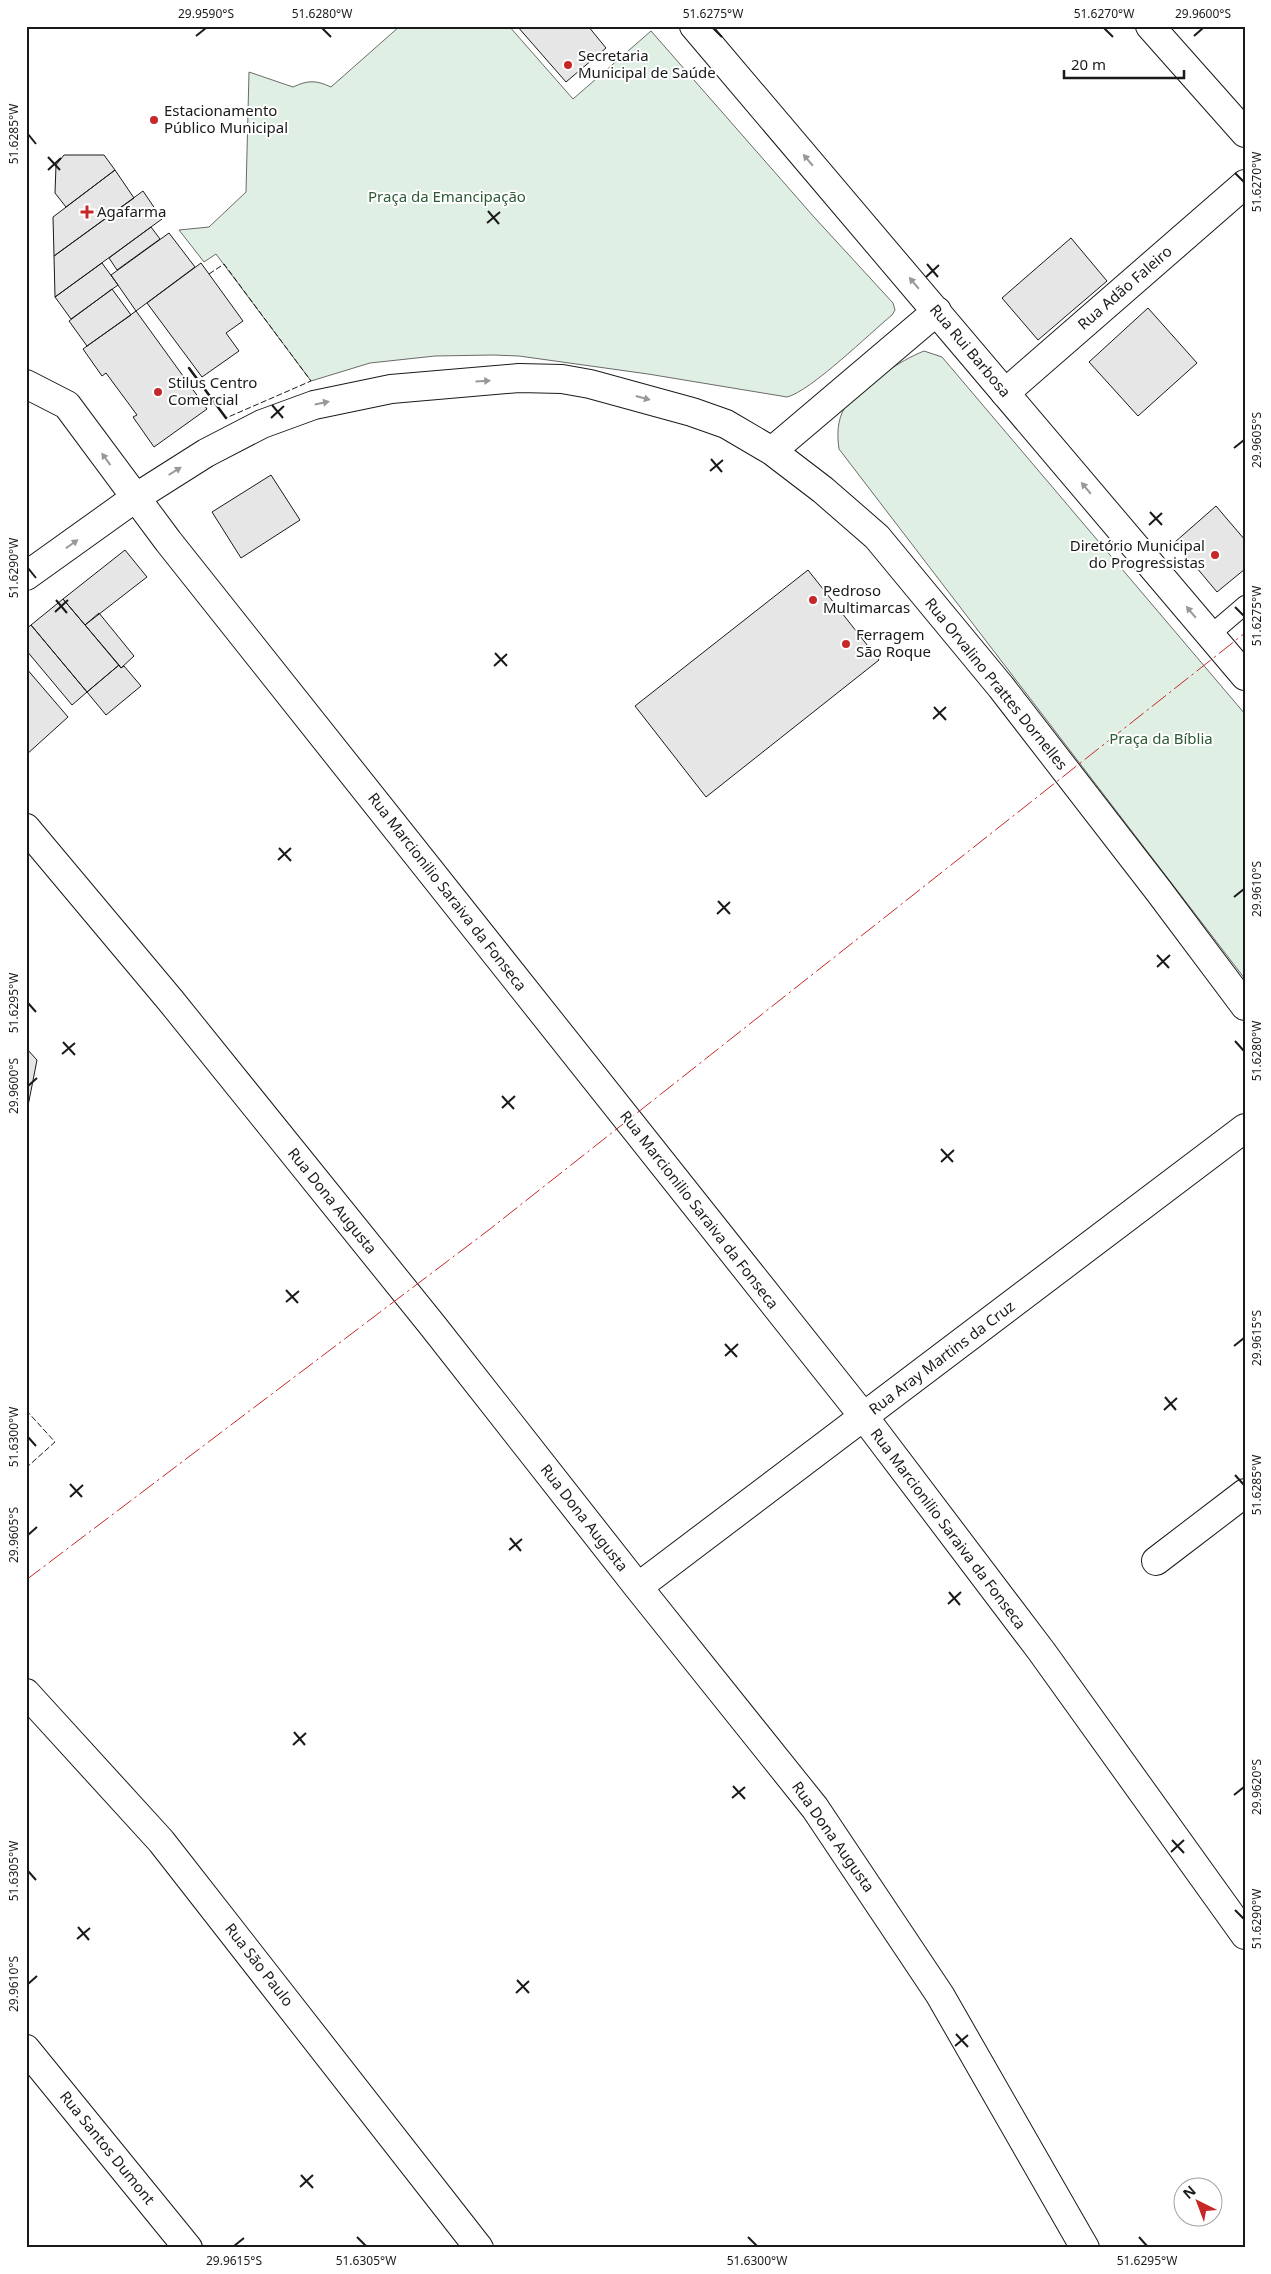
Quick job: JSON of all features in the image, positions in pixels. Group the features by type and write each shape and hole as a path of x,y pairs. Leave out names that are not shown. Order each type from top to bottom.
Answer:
{"street":[{"name":"Rua Rui Barbosa","path":"694,26 1245,676"},
{"path":"1150,26 1245,133"},
{"name":"Rua Adão Faleiro","path":"1005,393 1245,184"},
{"path":"772,451 937,311"},
{"name":"Rua Orvalino Prattes Dornelles","path":"28,573 174,472 235,437 314,405 391,389 453,382 519,378 562,379 590,384 692,412 726,424 772,451 823,490 877,538 1001,687 1245,1006"},
{"name":"Rua Marcionilio Saraiva da Fonseca","path":"26,384 67,405 135,498 864,1417 1042,1652 1245,1935"},
{"name":"Rua Dona Augusta","path":"26,828 171,1002 433,1326 815,1808 940,1995 1085,2248"},
{"name":"Rua Aray Martins da Cruz","path":"638,1587 1245,1128"},
{"path":"1156,1561 1245,1493"},
{"name":"Rua São Paulo","path":"26,1693 160,1841 479,2248"},
{"name":"Rua Santos Dumont","path":"26,2049 188,2248"}],"lane":[{"path":"1210,635 1245,605"}],"green space":[{"name":"Praça da Emancipação","path":"400,26 509,26 573,99 651,31 814,217 893,303 895,310 892,315 825,373 798,392 787,397 648,374 519,356 493,355 435,356 370,363 311,381 216,254 204,262 179,230 209,227 246,192 249,72 293,87 312,82 331,87"},
{"name":"Praça da Bíblia","path":"924,351 942,357 1245,714 1245,979 839,449 839,422 842,412 851,399 881,375 904,360"}],"building":[{"name":"Secretaria Municipal de Saúde","path":"517,26 588,26 606,48 566,82"},
{"path":"64,155 104,155 115,170 66,207 55,193 56,165"},
{"name":"Agafarma","path":"115,170 134,198 54,256 53,217"},
{"path":"143,191 162,219 55,297 54,256"},
{"path":"151,227 160,239 117,270 109,258"},
{"path":"169,233 195,267 136,311 111,275"},
{"path":"1071,238 1107,281 1038,340 1002,298"},
{"path":"102,263 118,285 71,319 55,297"},
{"path":"201,263 243,321 226,333 239,351 202,377 147,303"},
{"path":"112,289 131,315 87,346 69,321"},
{"path":"1148,308 1197,363 1138,416 1089,362"},
{"name":"Stilus Centro Comercial","path":"136,311 207,409 154,447 133,417 137,415 106,373 102,376 83,349"},
{"path":"271,475 300,520 241,558 212,512"},
{"name":"Diretório Municipal do Progressistas","path":"1216,506 1245,540 1245,569 1217,592 1175,542"},
{"path":"125,550 147,577 85,625 63,599"},
{"path":"808,570 879,660 706,797 635,706"},
{"path":"63,599 119,665 87,692 31,625"},
{"path":"99,613 134,656 121,668 85,625"},
{"path":"31,625 87,692 72,705 26,650 26,629"},
{"path":"119,665 121,668 124,666 141,686 106,715 87,692"},
{"path":"26,668 68,717 26,755"},
{"path":"26,1048 37,1060 27,1111 26,1111"}],"fence":[{"path":"209,274 224,264 311,381 226,418"},
{"path":"26,1410 55,1442 26,1468"}],"wall":[{"path":"189,368 226,418"}],"power":[{"path":"26,1580 490,1229 1245,633"}],"place":[{"name":"Secretaria Municipal de Saúde","path":"568,65"},
{"name":"Estacionamento Público Municipal","path":"154,120"},
{"name":"Agafarma","path":"87,212"},
{"name":"Stilus Centro Comercial","path":"158,392"},
{"name":"Diretório Municipal do Progressistas","path":"1215,555"},
{"name":"Pedroso Multimarcas","path":"813,600"},
{"name":"Ferragem São Roque","path":"846,644"}]}
